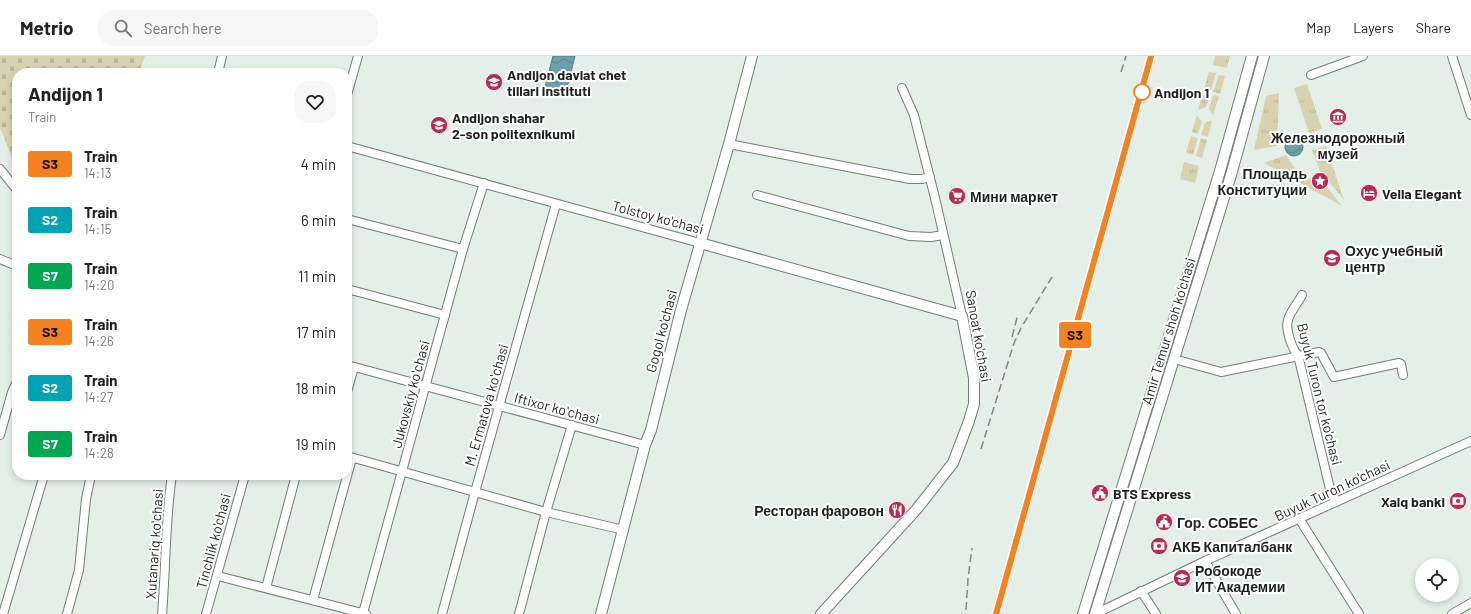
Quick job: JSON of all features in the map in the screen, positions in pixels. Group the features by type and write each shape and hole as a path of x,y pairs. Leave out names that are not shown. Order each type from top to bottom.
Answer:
{"main road":[{"name":"Gogol ko'chasi","path":"601,614 645,445 651,430 660,397 662,381 729,144 752,56"},
{"name":"Amir Temur shoh ko'chasi","path":"1083,612 1220,172 1252,56"},
{"name":"Amir Temur shoh ko'chasi","path":"1095,614 1231,175 1264,56"},
{"path":"1220,172 1231,175"},
{"name":"Tolstoy ko'chasi","path":"700,243 962,316"},
{"name":"Sanoat ko'chasi","path":"821,614 916,510 953,463 974,404 974,378 962,316"},
{"path":"1083,612 1095,614"}],"street":[{"path":"219,68 222,56"},
{"path":"352,77 358,56"},
{"path":"1311,75 1363,56"},
{"path":"1452,56 1471,115"},
{"name":"Sanoat ko'chasi","path":"902,88 914,115 962,316"},
{"path":"729,144 910,179 930,177"},
{"name":"Tolstoy ko'chasi","path":"352,147 700,243"},
{"path":"0,169 12,184"},
{"name":"Jukovskiy koʻchasi","path":"364,614 463,249 484,183"},
{"path":"757,195 909,236 931,237 943,235"},
{"name":"M. Ermatova koʻchasi","path":"442,614 556,204"},
{"path":"352,220 463,249"},
{"path":"0,259 12,264"},
{"path":"352,290 445,315"},
{"name":"Buyuk Turon tor ko'chasi","path":"1302,296 1288,320 1287,327 1293,350 1298,355 1330,489 1336,502"},
{"path":"1174,359 1221,372 1298,355 1320,352 1334,377 1399,363 1401,364 1403,376"},
{"name":"Iftixor koʻchasi","path":"352,367 645,445"},
{"path":"0,435 12,392"},
{"path":"519,614 546,512 572,425"},
{"name":"Buyuk Turon ko'chasi","path":"1095,614 1205,561 1300,520 1336,502 1471,442"},
{"path":"352,458 546,512 624,530"},
{"path":"3,614 43,480"},
{"path":"67,614 79,570 86,499 90,480"},
{"name":"Xutanariq koʻchasi","path":"162,614 165,532 171,480"},
{"name":"Tinchlik ko'chasi","path":"206,614 218,576 243,480"},
{"path":"266,588 295,480"},
{"path":"313,600 343,480"},
{"path":"1300,520 1359,614"},
{"path":"1205,561 1236,614"},
{"path":"218,576 364,614"},
{"path":"1141,591 1156,614"},
{"path":"1452,614 1471,603"}],"green space":[{"path":"0,56 145,56 141,68 12,68 12,159 0,130"},
{"path":"1215,56 1230,56 1227,68 1213,65"},
{"path":"1209,72 1216,73 1211,91 1204,89"},
{"path":"1219,75 1225,76 1220,94 1213,92"},
{"path":"1307,84 1322,129 1309,133 1294,88"},
{"path":"1203,93 1210,95 1206,107 1198,110"},
{"path":"1279,93 1277,146 1254,150 1266,96"},
{"path":"1213,95 1219,97 1213,115 1209,109"},
{"path":"1197,115 1202,122 1198,134 1192,132"},
{"path":"1212,120 1208,137 1201,135 1205,123"},
{"path":"1191,136 1198,138 1193,155 1186,153"},
{"path":"1201,138 1207,140 1202,158 1196,156"},
{"path":"1326,146 1344,200 1320,171 1312,150"},
{"path":"1286,155 1295,168 1306,177 1315,182 1318,176 1342,206 1264,163"},
{"path":"1184,162 1199,166 1195,183 1180,179"}],"water":[{"path":"553,56 575,56 566,92 545,87"},
{"path":"1290,138 1298,138 1303,143 1301,154 1298,156 1290,156 1285,151 1285,143"}],"railway":[{"path":"1121,72 1126,56"},
{"path":"996,614 1151,56"},
{"path":"981,449 1014,343 1021,328 1052,277"},
{"path":"1012,337 1018,314"},
{"path":"966,610 972,548"}],"train":[{"name":"S3","path":"996,614 1151,56"}],"place":[{"name":"Andijon davlat chet tillari instituti","path":"494,82"},
{"name":"Andijon 1","path":"1142,92"},
{"name":"Железнодорожный музей","path":"1338,117"},
{"name":"Andijon shahar 2-son politexnikumi","path":"439,125"},
{"name":"Площадь Конституции","path":"1320,181"},
{"name":"Vella Elegant","path":"1369,193"},
{"name":"Мини маркет","path":"957,196"},
{"name":"Охус учебный центр","path":"1332,258"},
{"name":"BTS Express","path":"1100,493"},
{"name":"Xalq banki","path":"1458,501"},
{"name":"Ресторан фаровон","path":"897,510"},
{"name":"Гор. СОБЕС","path":"1164,522"},
{"name":"АКБ Капиталбанк","path":"1159,546"},
{"name":"Робокоде ИТ Академии","path":"1182,578"}]}
